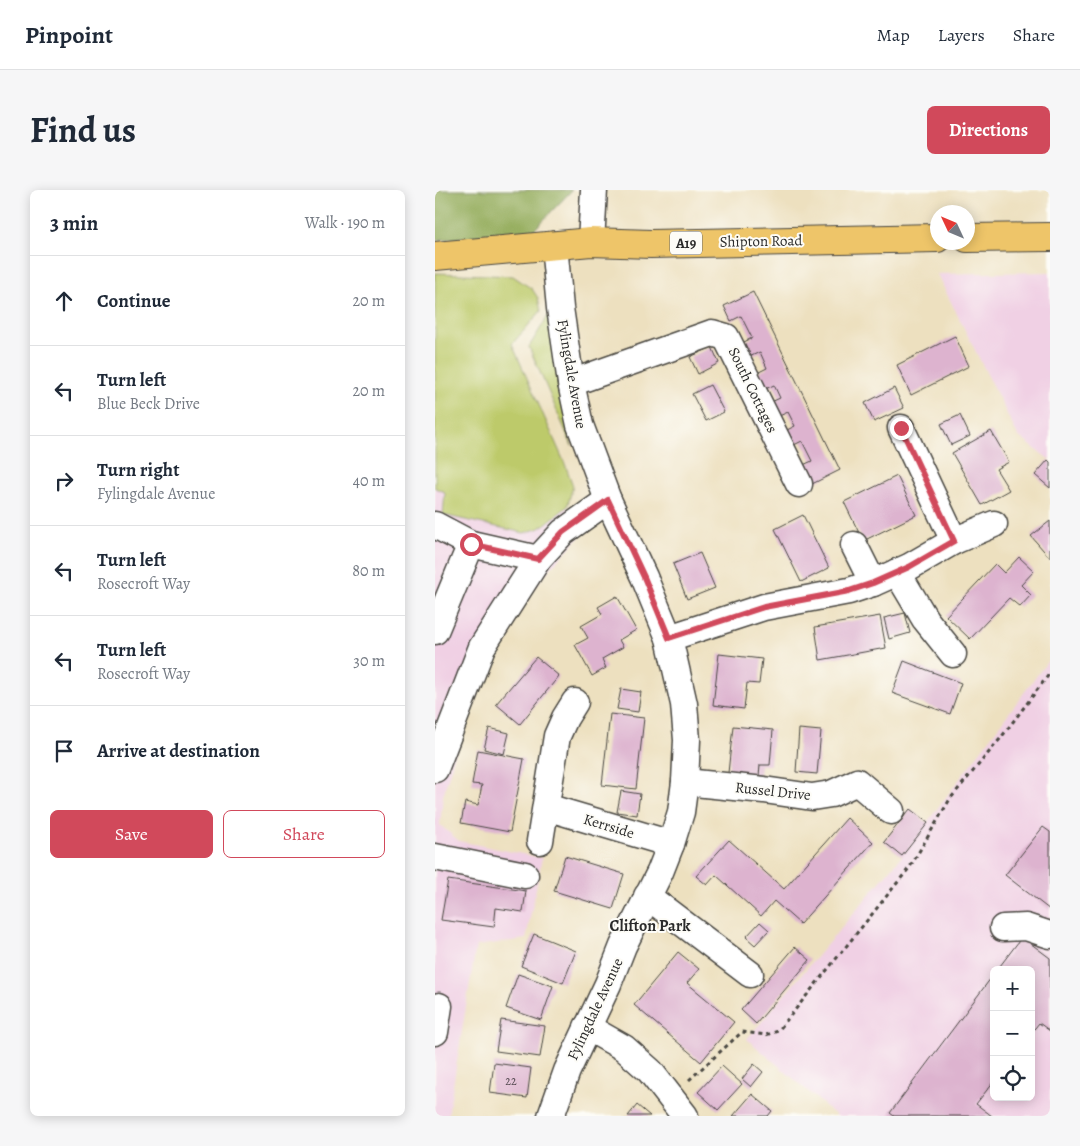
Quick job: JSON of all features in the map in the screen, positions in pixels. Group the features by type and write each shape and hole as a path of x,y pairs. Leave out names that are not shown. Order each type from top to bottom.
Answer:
{"main road":[{"path":"975,238 1050,237"},
{"name":"Shipton Road","path":"435,256 591,242 651,244 930,238"}],"street":[{"path":"591,242 594,190"},
{"name":"Fylingdale Avenue","path":"551,1116 567,1071 647,896 660,872 671,844 681,812 687,740 684,704 669,638 644,577 608,500 580,425 571,384 560,308 554,245"},
{"name":"South Cottages","path":"571,384 713,333 726,337 799,484"},
{"path":"901,428 954,541"},
{"path":"436,763 483,647 538,559 563,532 608,500"},
{"path":"669,638 764,607 849,591 873,583 954,541 994,524"},
{"path":"435,525 471,544 538,559"},
{"path":"435,631 471,544"},
{"path":"854,545 873,583"},
{"path":"897,572 925,619 953,654"},
{"path":"540,842 557,736 575,702"},
{"name":"Russel Drive","path":"685,782 812,797 831,794 857,782 891,811"},
{"name":"Kerrside","path":"546,807 671,844"},
{"path":"435,857 525,875"},
{"path":"647,896 750,974"},
{"path":"1003,928 1026,927 1050,935"},
{"path":"435,1032 439,1006"},
{"path":"587,1027 624,1048 650,1070 677,1107"}],"path":[{"path":"677,1107 743,1032 766,1035 778,1031 910,867 950,799 1000,739 1050,673"}],"shaded area":[{"path":"1050,272 1050,460 1018,436 937,274"},
{"path":"435,488 445,492 443,514 540,528 567,507 585,531 544,575 509,625 481,686 455,754 443,796 440,825 459,841 542,858 526,939 476,946 448,1116 435,1116"},
{"path":"1050,658 1050,1116 837,1116 747,1039 902,856"}],"green space":[{"path":"435,190 572,190 532,232 435,240"},
{"path":"435,273 513,276 532,289 538,298 541,311 512,344 573,486 567,507 540,528 524,533 443,515 445,492 435,488"},
{"path":"548,316 572,446 529,347"}],"building":[{"path":"753,292 840,470 810,485 801,466 812,461 802,441 790,447 783,432 795,426 788,412 777,417 769,403 780,398 774,385 761,391 753,375 767,368 760,352 747,358 740,344 752,338 741,316 731,321 724,306"},
{"path":"955,336 969,366 911,395 897,365"},
{"path":"712,347 719,363 698,374 690,357"},
{"path":"710,385 724,412 706,421 692,394"},
{"path":"894,388 904,408 874,422 865,403"},
{"path":"960,415 970,436 951,445 941,424"},
{"path":"991,431 1009,462 996,469 1009,490 982,505 952,453"},
{"path":"1048,460 1050,462 1050,488 1035,475"},
{"path":"897,476 916,515 863,541 844,502"},
{"path":"803,515 829,568 801,582 775,529"},
{"path":"1050,521 1050,558 1031,536"},
{"path":"700,553 715,588 687,599 673,564"},
{"path":"1019,557 1034,571 1021,585 1031,595 1020,607 1009,598 970,639 946,616 995,564 1004,573"},
{"path":"617,596 636,630 619,640 623,647 602,659 606,668 592,676 575,645 588,638 581,626 602,614 598,607"},
{"path":"905,613 910,633 889,639 884,618"},
{"path":"880,616 886,648 820,660 815,627"},
{"path":"719,654 762,659 759,684 747,683 744,709 713,705"},
{"path":"536,657 559,676 520,724 496,704"},
{"path":"904,661 961,683 950,714 892,693"},
{"path":"621,689 641,692 638,712 617,709"},
{"path":"610,714 644,718 636,789 602,785"},
{"path":"733,726 773,730 770,765 760,765 759,776 728,773"},
{"path":"489,728 509,733 504,754 484,749"},
{"path":"799,729 821,731 817,774 796,772"},
{"path":"478,750 524,759 510,832 461,823 465,802 478,805 482,785 472,784"},
{"path":"621,791 640,794 637,815 617,812"},
{"path":"910,809 928,823 902,856 884,842"},
{"path":"847,818 873,842 800,924 774,901 761,916 716,875 707,885 696,876 729,840 784,889"},
{"path":"1043,827 1050,832 1050,910 1005,875"},
{"path":"565,856 624,874 613,909 554,891"},
{"path":"448,880 526,891 523,912 496,908 494,927 441,920"},
{"path":"760,922 769,930 755,945 746,937"},
{"path":"534,934 576,951 563,983 521,966"},
{"path":"1022,937 1050,958 1050,1031 1039,1023 1035,1028 1035,966 1000,966"},
{"path":"795,947 810,960 756,1024 741,1010"},
{"path":"678,952 699,969 687,983 734,1022 701,1062 634,1005"},
{"path":"518,974 553,986 541,1020 506,1008"},
{"path":"990,979 990,1086 976,1104 992,1116 894,1116 890,1113"},
{"path":"501,1020 545,1026 540,1057 496,1051"},
{"path":"494,1063 531,1068 527,1098 490,1093"},
{"path":"754,1064 763,1072 751,1087 742,1079"},
{"path":"722,1066 742,1084 718,1110 698,1092"},
{"path":"752,1094 772,1111 768,1116 733,1116"},
{"path":"637,1105 650,1116 628,1116"}],"district":[{"name":"Clifton Park","path":"650,926"}],"route":[{"path":"471,544 538,559 563,532 608,500 644,577 669,638 764,607 849,591 909,567 954,541 901,428"}]}
